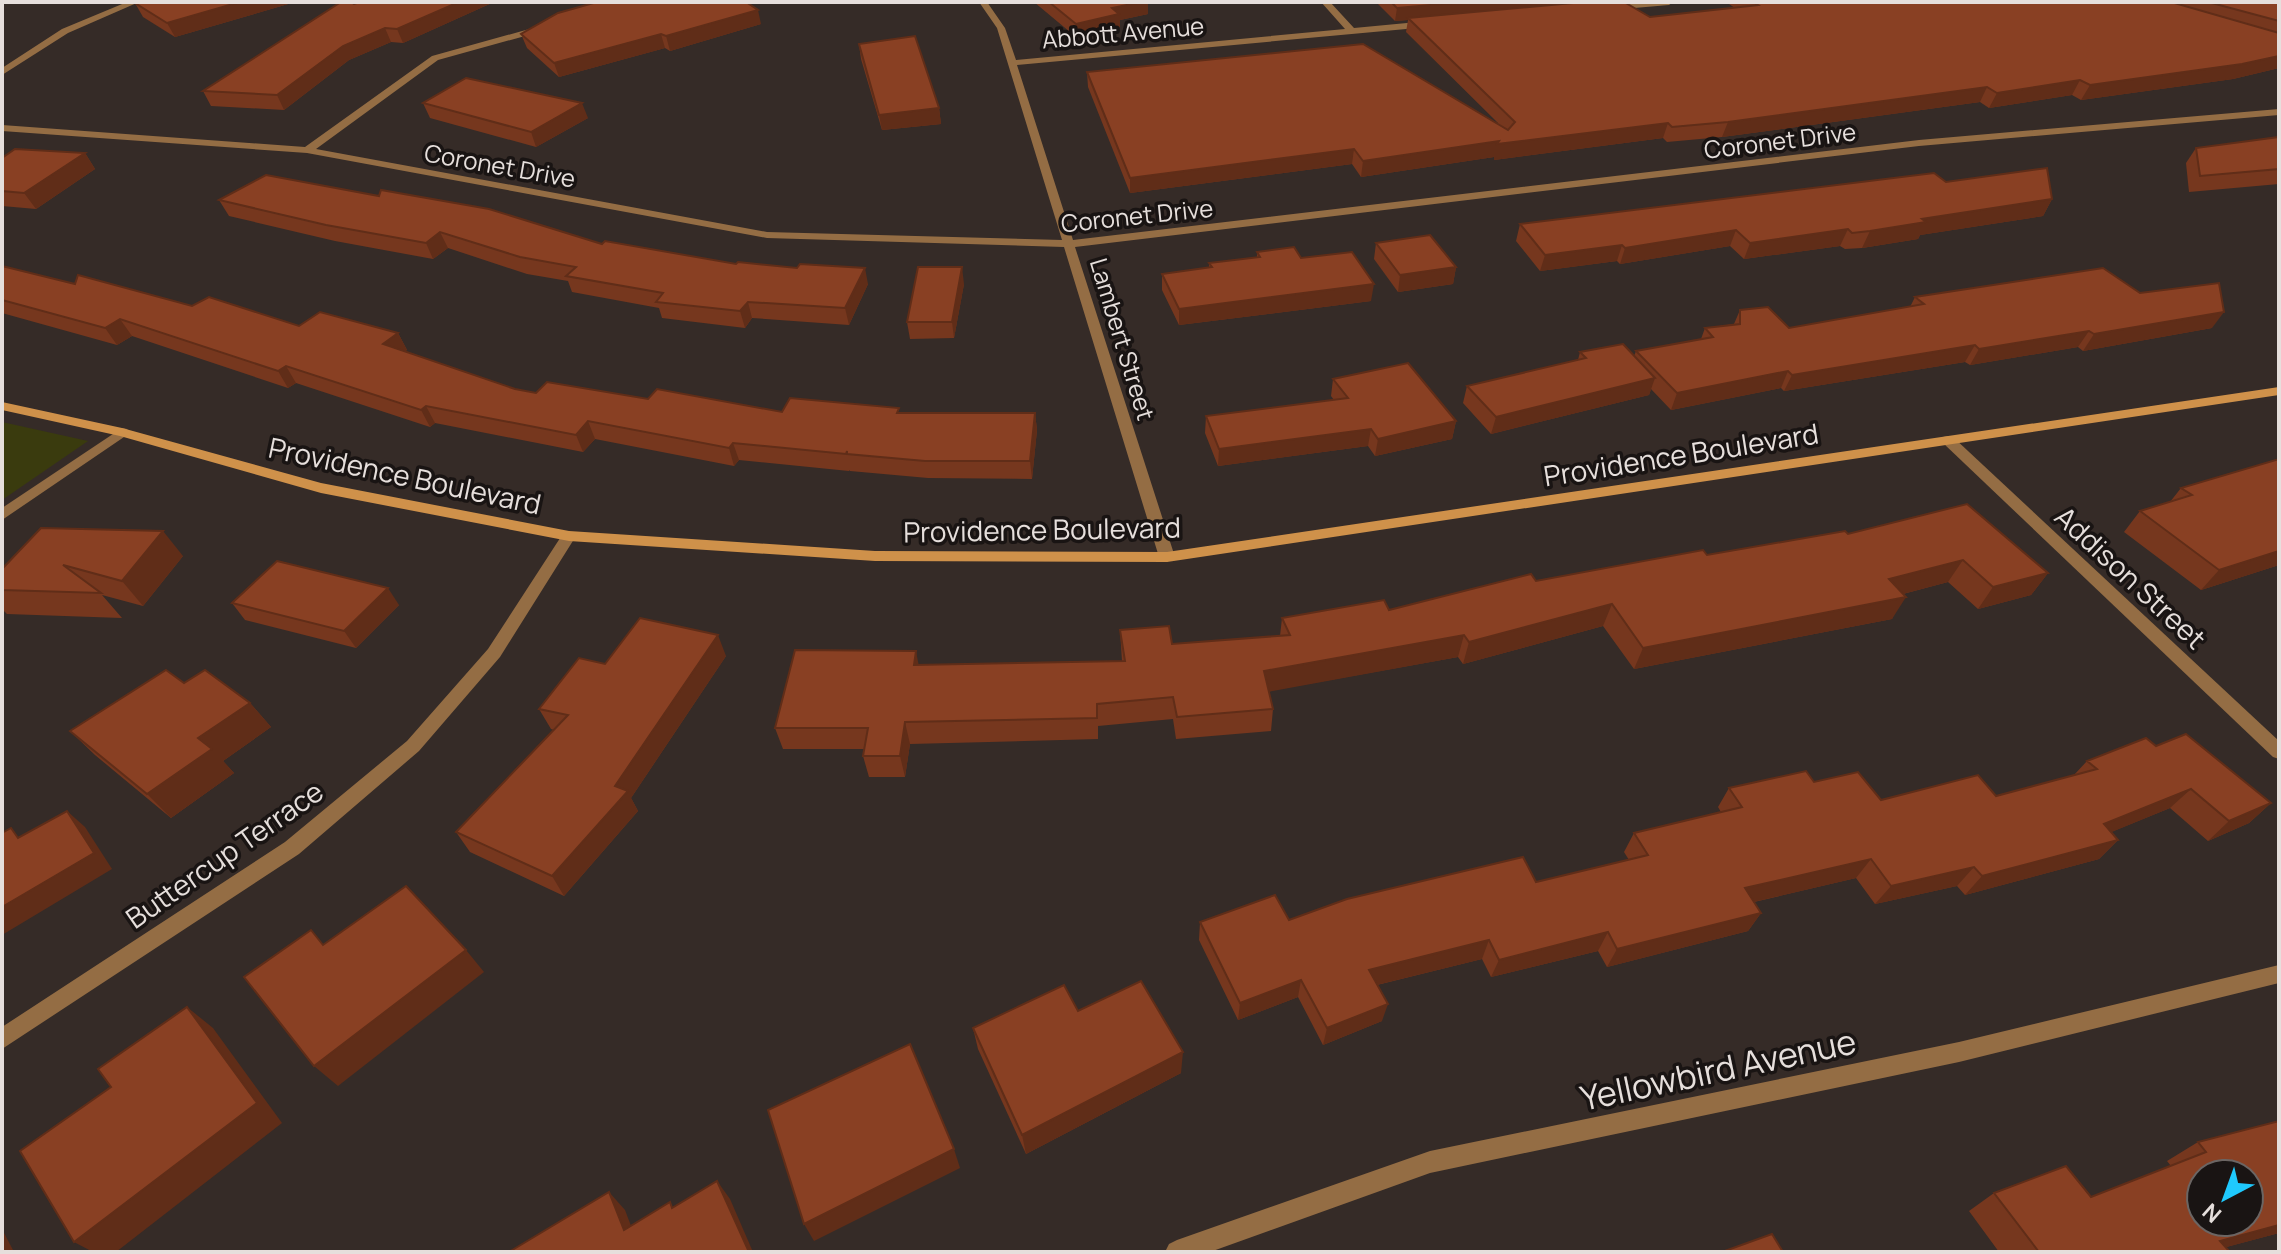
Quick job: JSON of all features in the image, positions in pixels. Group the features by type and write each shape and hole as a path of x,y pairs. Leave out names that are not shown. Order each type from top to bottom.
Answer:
{"main road":[{"name":"Providence Boulevard","path":"2,406 122,432 321,488 569,536 875,556 1167,557 2279,391"}],"street":[{"path":"2,72 41,42 73,24 135,2"},
{"name":"Lambert Street","path":"983,2 1001,28 1167,557"},
{"path":"1325,2 1352,31"},
{"path":"1599,8 1669,2"},
{"name":"Abbott Avenue","path":"1011,63 1445,22"},
{"path":"307,150 435,58 550,26"},
{"name":"Coronet Drive","path":"2,128 307,150 767,235 1071,244 1919,143 2279,112"},
{"path":"2,515 122,432"},
{"name":"Addison Street","path":"1948,440 2279,752"},
{"name":"Buttercup Terrace","path":"2,1039 292,848 413,746 494,653 569,536"},
{"name":"Yellowbird Avenue","path":"1177,1252 1430,1162 1959,1052 2279,974"}],"shaded area":[{"path":"2,422 88,441 2,500"}],"building":[{"path":"136,2 240,2 167,23"},
{"path":"341,2 459,2 397,29 385,28 343,46 277,95 203,91"},
{"path":"597,2 746,2 758,10 554,63 521,34 558,13"},
{"path":"1049,2 1141,2 1112,8 1119,14 1076,24"},
{"path":"1391,2 1464,2 1397,8"},
{"path":"1584,2 1624,2 1650,17 1758,5 1753,2 2171,2 2279,33 2279,56 2090,85 2080,80 1997,93 1987,87 1728,122 1672,127 1668,123 1497,144 1499,141 1363,161 1354,149 1130,178 1087,72 1363,44 1508,130 1515,122 1408,18"},
{"path":"2208,2 2279,2 2279,21"},
{"path":"915,36 939,108 879,115 859,44"},
{"path":"466,78 582,103 531,132 423,103"},
{"path":"2279,137 2279,169 2200,176 2196,148"},
{"path":"15,149 85,153 24,193 2,191 2,158"},
{"path":"2047,168 2052,199 1852,233 1848,229 1750,243 1736,230 1625,248 1622,245 1545,255 1520,224 1934,173 1946,182"},
{"path":"266,175 379,196 381,190 489,209 602,244 605,241 736,264 865,268 845,308 748,302 740,311 656,302 663,293 566,276 576,267 520,257 440,232 426,243 326,225 219,200"},
{"path":"1430,235 1456,267 1400,275 1376,243"},
{"path":"1294,247 1301,258 1352,252 1374,284 1179,309 1162,274 1212,267 1209,263 1260,257 1257,252"},
{"path":"2,266 75,284 78,275 192,306 209,297 299,326 320,312 398,333 383,344 515,389 536,393 547,382 648,399 657,389 782,412 790,398 899,408 897,413 1035,413 1030,461 925,461 847,454 847,451 846,454 733,443 729,448 588,421 576,435 426,406 421,410 286,366 278,371 120,319 105,328 2,300"},
{"path":"918,267 962,267 952,322 907,322"},
{"path":"2103,268 2140,293 2219,283 2224,312 2094,334 2089,331 1979,349 1975,345 1792,375 1788,371 1677,393 1636,351 1713,337 1705,328 1740,324 1740,310 1768,307 1789,328 1924,304 1915,297"},
{"path":"1623,344 1655,378 1496,417 1467,386 1586,358 1580,352"},
{"path":"1408,363 1456,421 1378,439 1371,429 1219,449 1206,416 1348,398 1333,379"},
{"path":"2279,459 2279,551 2219,570 2140,511 2192,495 2181,488"},
{"path":"1967,504 2048,573 1993,587 1963,560 1889,579 1906,597 1643,648 1612,604 1469,642 1464,635 1264,671 1273,709 1177,717 1173,697 1097,704 1097,718 905,722 900,756 863,756 868,728 775,728 795,650 916,651 914,665 1125,661 1120,630 1169,626 1172,644 1290,635 1282,618 1384,600 1389,610 1531,574 1536,581 1703,550 1707,555 1845,531 1848,534"},
{"path":"41,528 163,531 122,581 63,565 101,593 2,590 2,569"},
{"path":"277,561 388,588 344,631 232,603"},
{"path":"640,618 718,635 615,786 628,791 552,876 456,832 568,715 539,709 579,658 605,664"},
{"path":"166,670 184,683 205,670 250,703 198,738 212,749 147,794 70,731"},
{"path":"2186,734 2271,803 2229,821 2191,789 2104,824 2118,840 1982,876 1974,867 1891,886 1871,859 1745,888 1761,913 1617,949 1608,932 1499,960 1489,940 1369,970 1388,1004 1327,1028 1301,980 1240,1003 1200,922 1275,895 1289,920 1347,899 1523,857 1536,882 1648,855 1634,833 1742,807 1729,788 1806,771 1814,782 1858,772 1881,800 1978,775 1996,796 2097,769 2087,761 2146,738 2156,746"},
{"path":"67,811 94,853 2,907 2,833 11,828 18,838"},
{"path":"406,886 466,950 314,1066 244,977 311,930 323,945"},
{"path":"1141,981 1183,1052 1022,1135 973,1028 1064,985 1078,1011"},
{"path":"187,1007 257,1103 74,1242 20,1151 111,1087 98,1069"},
{"path":"910,1044 954,1149 804,1224 768,1110"},
{"path":"2279,1121 2279,1225 2265,1229 2265,1158 2191,1158 2206,1152 2198,1142"},
{"path":"2185,1160 2185,1238 2231,1238 2220,1241 2230,1252 2039,1252 1994,1193 2066,1166 2091,1197"},
{"path":"717,1181 749,1252 509,1252 609,1192 624,1230 670,1202 672,1208"},
{"path":"1772,1234 1783,1252 1722,1252"}]}
